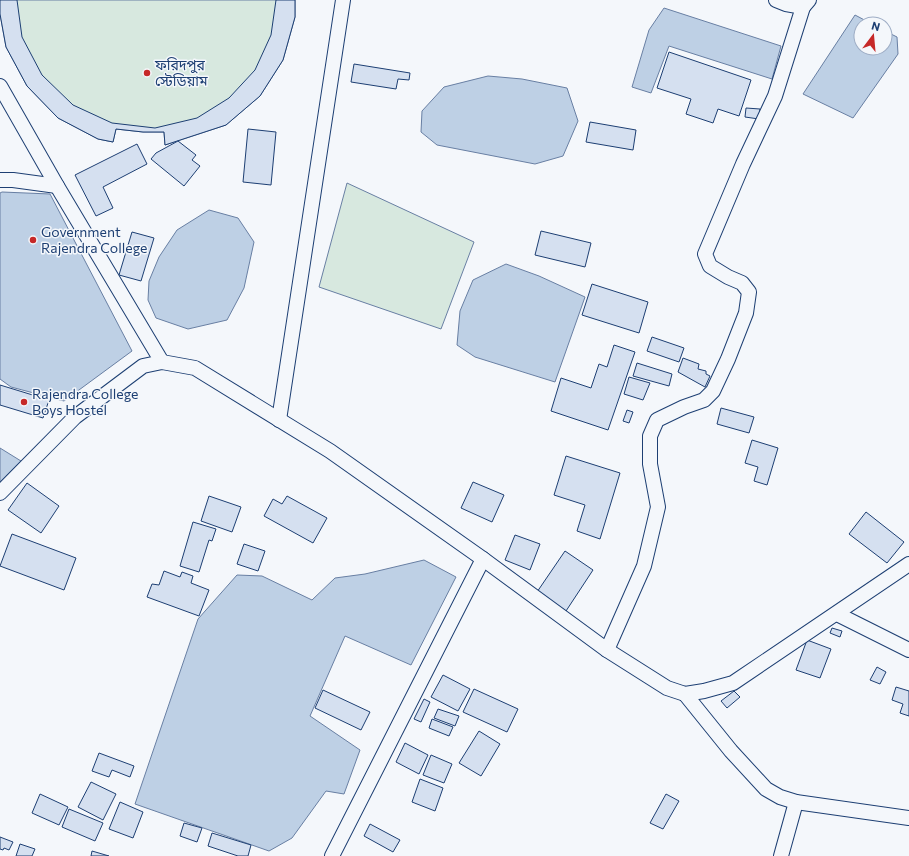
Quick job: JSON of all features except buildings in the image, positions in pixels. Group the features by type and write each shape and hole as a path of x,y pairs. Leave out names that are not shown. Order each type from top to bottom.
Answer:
{"street":[{"path":"279,420 343,0"},
{"path":"607,650 644,566 658,507 650,464 650,436 657,420 684,407 704,400 713,391 728,359 746,313 749,292 742,283 728,277 710,266 705,254 740,171 775,96 806,3 786,4 776,0"},
{"path":"0,86 57,186 162,362"},
{"path":"0,180 13,180 57,186"},
{"path":"0,493 75,417 143,366 162,362 195,368 330,450 607,650 667,688 685,694 704,691 733,683 909,564"},
{"path":"332,856 483,559"},
{"path":"837,614 909,650"},
{"path":"685,694 731,751 766,789 780,797 796,802 909,818"},
{"path":"781,856 796,802"}],"shaded area":[{"name":"ফরিদপুর স্টেডিয়াম","path":"0,0 295,0 295,17 283,60 260,96 226,125 165,145 164,132 143,132 116,129 113,142 98,139 58,118 27,86 6,47 0,14"},
{"path":"347,183 474,242 441,329 319,287"}],"water":[{"path":"664,8 781,46 772,79 669,46 651,93 632,87 649,30"},
{"path":"853,18 853,56 893,56 893,35 897,37 898,54 853,118 803,94"},
{"path":"488,76 522,79 567,88 578,121 563,156 535,164 437,145 421,132 422,111 444,87"},
{"name":"Government Rajendra College","path":"0,193 50,194 132,351 64,401 11,387 0,379"},
{"path":"209,210 238,218 254,242 244,288 227,320 188,329 156,318 148,300 149,281 159,257 177,230"},
{"path":"506,264 539,276 585,297 555,382 475,357 457,345 460,311 473,280"},
{"path":"0,448 21,461 0,483"},
{"path":"424,560 456,577 411,665 345,636 310,716 360,750 344,794 326,791 292,838 269,851 135,804 198,619 237,575 262,576 312,600 335,578 365,574"}],"place":[{"name":"ফরিদপুর স্টেডিয়াম","path":"147,73"},
{"name":"Government Rajendra College","path":"33,240"},
{"name":"Rajendra College Boys Hostel","path":"24,402"}]}
